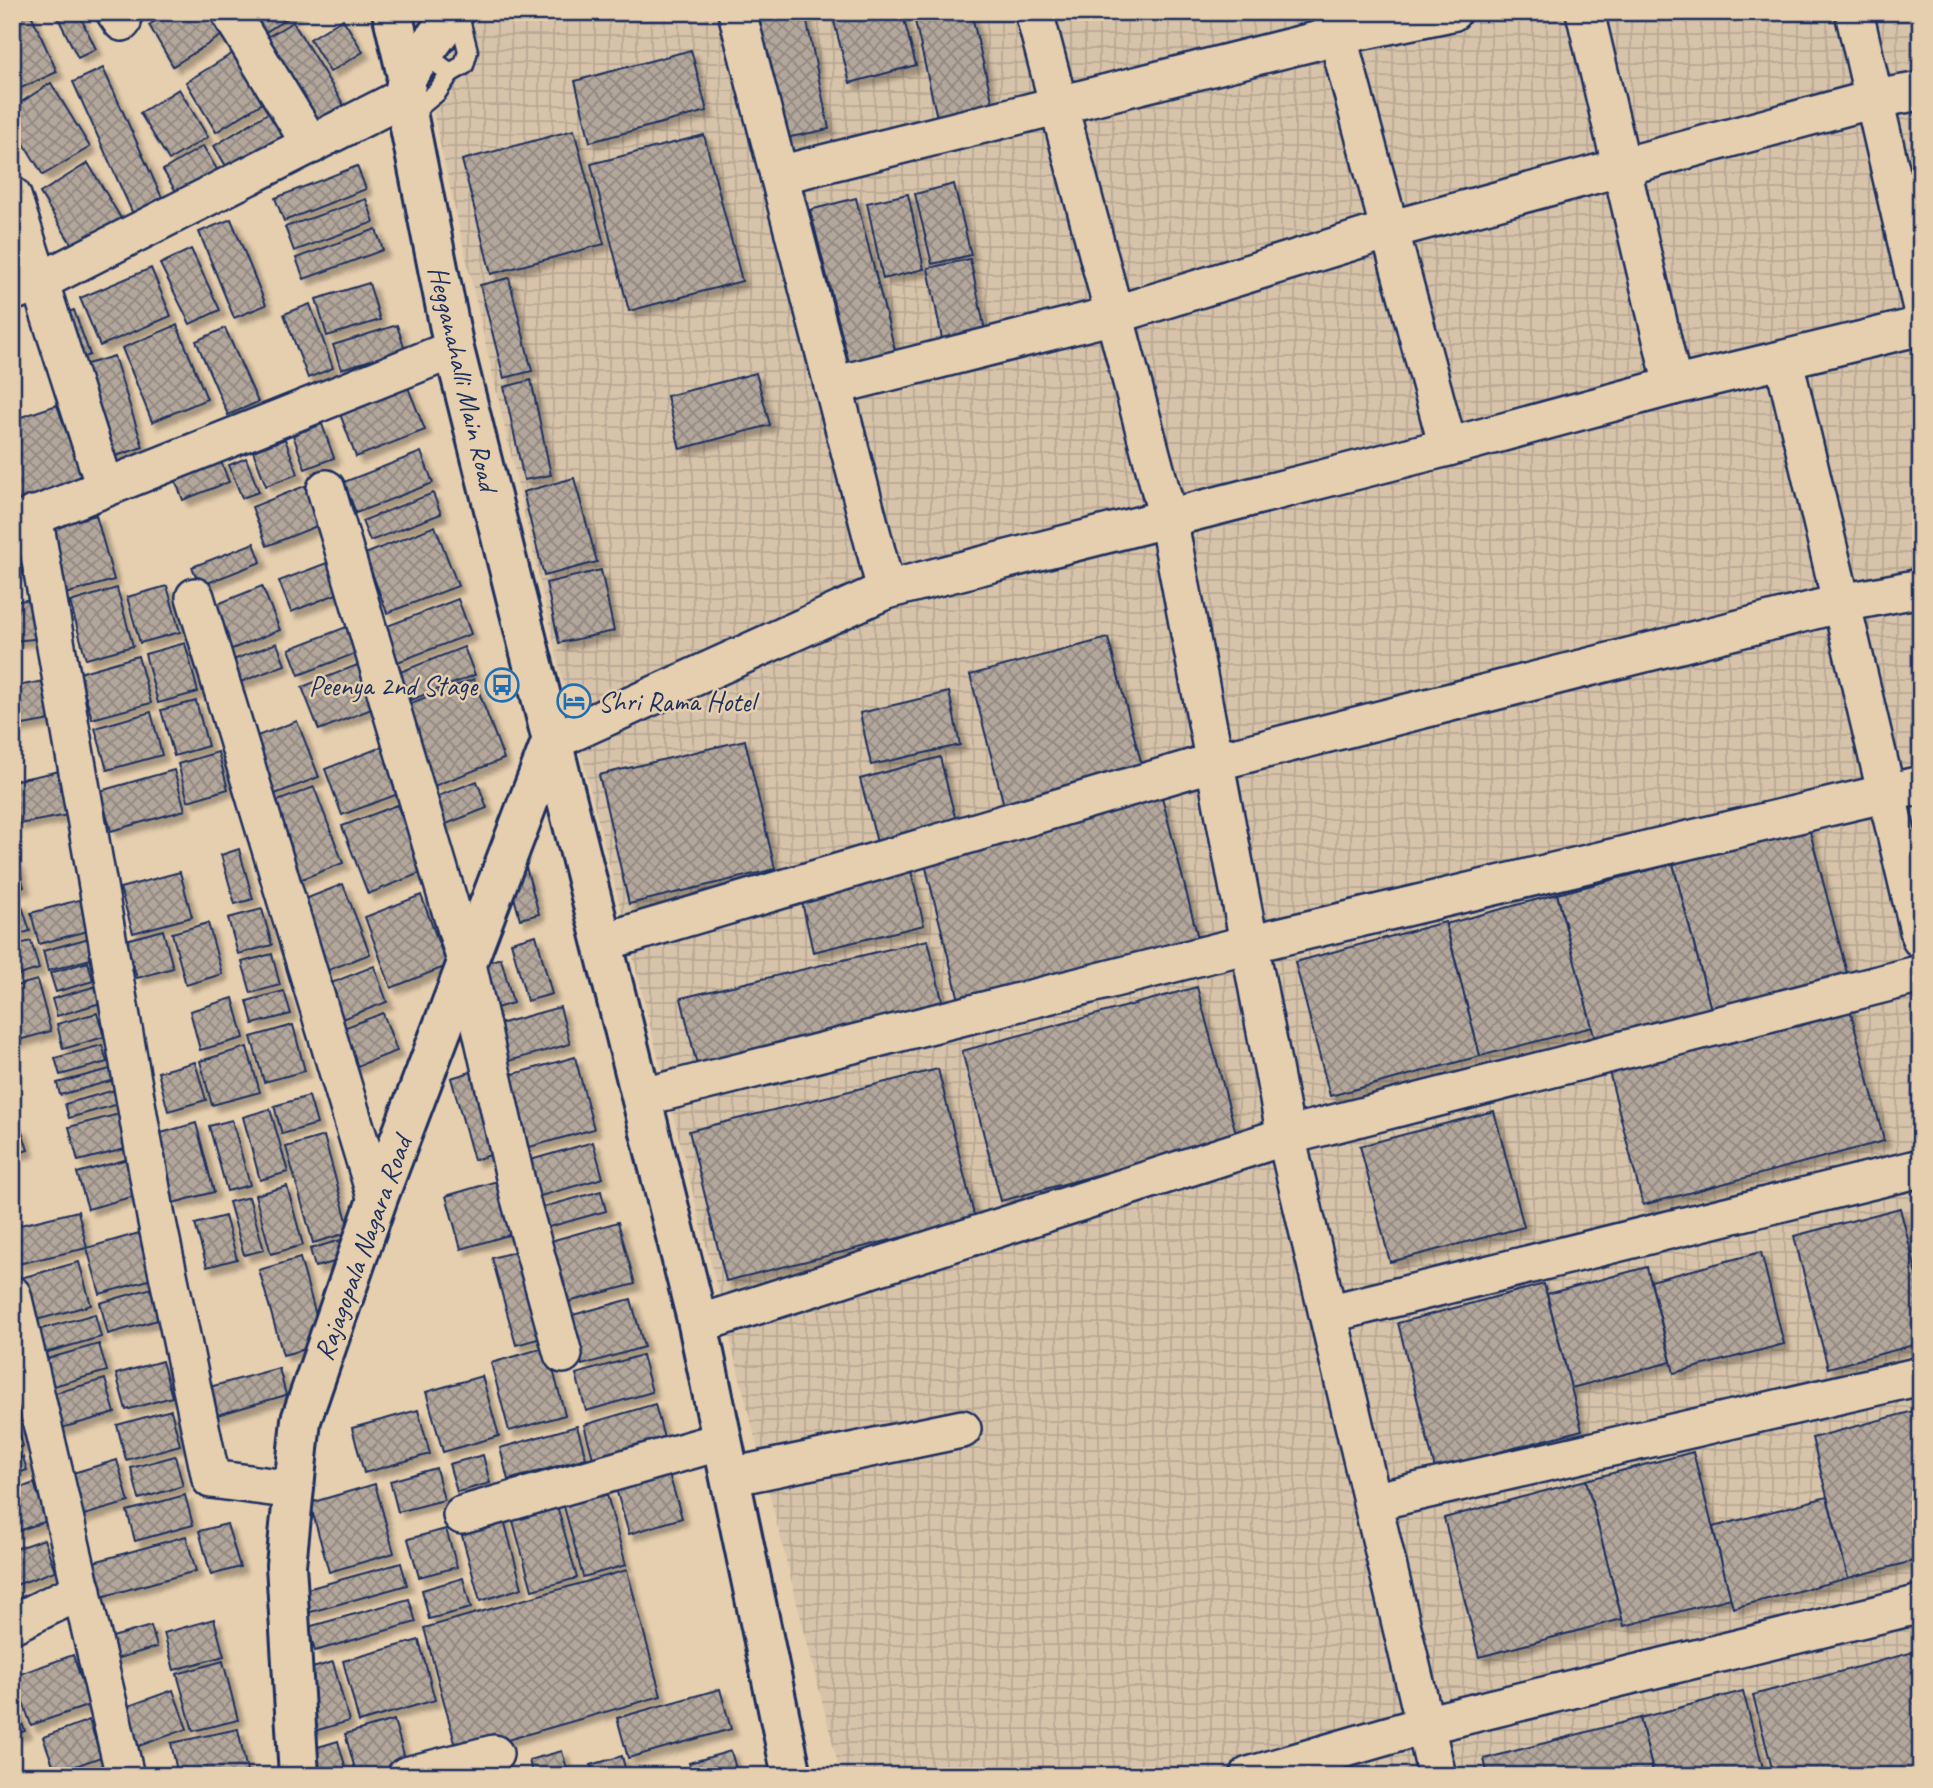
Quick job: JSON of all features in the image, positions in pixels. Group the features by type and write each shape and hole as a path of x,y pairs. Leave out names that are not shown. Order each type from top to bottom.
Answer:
{"main road":[{"name":"Hegganahalli Main Road","path":"391,12 418,83 454,349 698,1324 792,1776"},
{"path":"418,83 456,12"},
{"name":"Rajagopala Nagara Road","path":"299,1776 286,1565 301,1420 377,1200 551,742"}],"street":[{"path":"230,12 311,145"},
{"path":"737,12 886,590"},
{"path":"1034,12 1168,518 1286,1136 1437,1776"},
{"path":"779,175 1059,106 1334,24 1452,12"},
{"path":"1585,12 1674,386"},
{"path":"1854,12 1921,304"},
{"path":"1334,24 1448,447"},
{"path":"27,286 311,145 418,83"},
{"path":"833,386 1114,315 1389,230 1874,100 1921,91"},
{"path":"12,196 27,286 105,487"},
{"path":"551,742 886,590 1448,447 1674,386 1921,327"},
{"path":"294,1490 211,1479 156,1217 23,520 454,349"},
{"path":"1784,361 1842,603 1904,788 1921,939"},
{"path":"326,489 467,964 519,1195 564,1354"},
{"path":"603,942 1214,762 1842,603 1921,588"},
{"path":"195,597 377,1200"},
{"path":"643,1097 1249,944 1904,788"},
{"path":"698,1324 1286,1136 1921,974"},
{"path":"1328,1314 1921,1168"},
{"path":"12,1295 125,1776"},
{"path":"1372,1502 1921,1376"},
{"path":"462,1515 726,1459 962,1429"},
{"path":"12,1624 82,1590"},
{"path":"1249,1776 1425,1725 1921,1604"},
{"path":"406,1776 494,1754"}],"shaded area":[{"path":"466,12 1921,12 1921,1776 841,1776 560,670 423,69"}],"building":[{"path":"12,12 30,12 57,72 12,92"},
{"path":"55,12 78,12 96,49 78,58"},
{"path":"169,12 207,12 221,36 173,66 149,25"},
{"path":"255,12 297,12 258,37 246,17"},
{"path":"771,12 805,12 829,129 781,139 755,16"},
{"path":"902,12 916,65 850,83 832,14"},
{"path":"913,12 971,12 996,117 940,131"},
{"path":"343,19 363,52 330,72 310,39"},
{"path":"293,22 345,107 309,128 257,43"},
{"path":"691,50 707,111 590,142 575,81"},
{"path":"233,53 264,102 216,132 186,82"},
{"path":"103,68 163,200 133,214 73,82"},
{"path":"51,83 90,147 43,175 12,124 12,108"},
{"path":"179,89 208,137 169,160 140,113"},
{"path":"276,108 294,137 232,176 214,146"},
{"path":"574,130 604,244 491,274 462,160"},
{"path":"704,135 742,281 629,311 591,164"},
{"path":"203,146 221,176 181,200 163,170"},
{"path":"88,163 122,220 75,250 40,193"},
{"path":"357,166 366,189 284,221 275,198"},
{"path":"954,184 971,255 932,264 915,194"},
{"path":"908,194 924,269 883,279 867,203"},
{"path":"856,198 895,350 849,363 810,210"},
{"path":"366,199 374,222 294,251 285,227"},
{"path":"231,219 266,305 234,318 199,232"},
{"path":"376,229 383,250 304,279 296,258"},
{"path":"191,249 220,310 190,324 160,264"},
{"path":"970,259 985,330 942,339 928,268"},
{"path":"151,268 171,316 100,346 80,298"},
{"path":"509,278 532,371 504,378 480,285"},
{"path":"369,283 380,320 327,336 316,299"},
{"path":"310,304 333,368 308,378 284,314"},
{"path":"74,310 90,355 75,361 58,315"},
{"path":"177,325 207,399 152,422 122,348"},
{"path":"397,325 405,350 341,369 333,345"},
{"path":"225,328 258,402 228,415 196,341"},
{"path":"114,356 143,447 104,460 74,368"},
{"path":"756,373 770,425 680,449 667,396"},
{"path":"531,380 551,475 524,480 504,387"},
{"path":"407,385 425,430 356,457 339,411"},
{"path":"57,405 83,480 12,505 12,420"},
{"path":"322,424 334,458 305,469 293,435"},
{"path":"285,439 298,474 266,486 253,451"},
{"path":"421,452 433,483 356,513 344,482"},
{"path":"246,458 259,492 242,498 229,465"},
{"path":"220,459 229,482 183,500 174,477"},
{"path":"574,478 597,562 544,576 523,492"},
{"path":"307,485 322,524 267,546 252,507"},
{"path":"433,493 441,514 370,541 362,521"},
{"path":"96,515 114,580 65,594 47,529"},
{"path":"435,526 458,586 387,613 365,554"},
{"path":"24,537 30,570 12,574 12,539"},
{"path":"254,543 261,562 200,586 192,567"},
{"path":"332,561 344,591 291,612 279,581"},
{"path":"601,570 614,631 559,643 546,583"},
{"path":"167,586 180,632 140,643 127,597"},
{"path":"262,586 280,630 227,651 210,607"},
{"path":"117,588 133,646 86,659 70,602"},
{"path":"41,598 45,638 12,641 12,602"},
{"path":"458,599 471,634 395,663 382,628"},
{"path":"349,626 359,652 299,675 289,649"},
{"path":"1108,638 1145,777 1006,813 970,675"},
{"path":"185,643 198,692 158,703 145,654"},
{"path":"277,643 285,665 238,683 230,661"},
{"path":"464,647 475,675 411,700 400,672"},
{"path":"138,656 151,703 92,719 79,673"},
{"path":"362,663 379,706 319,730 302,687"},
{"path":"474,679 504,759 434,786 403,706"},
{"path":"49,680 56,719 12,727 12,687"},
{"path":"949,692 960,745 871,765 860,713"},
{"path":"196,701 208,746 174,756 161,710"},
{"path":"151,712 162,755 107,770 95,728"},
{"path":"297,721 319,777 270,796 249,739"},
{"path":"745,740 775,869 629,904 599,775"},
{"path":"384,746 401,793 342,815 325,769"},
{"path":"218,752 228,789 188,801 178,764"},
{"path":"940,757 956,821 877,842 860,779"},
{"path":"174,770 185,810 111,831 100,791"},
{"path":"60,771 68,815 19,824 12,781"},
{"path":"477,781 487,808 441,826 430,799"},
{"path":"314,787 343,863 292,883 262,807"},
{"path":"1162,797 1201,950 962,1012 924,860"},
{"path":"397,805 423,872 368,894 342,826"},
{"path":"1809,828 1847,973 1711,1010 1673,864"},
{"path":"239,849 253,899 235,904 221,855"},
{"path":"17,862 24,887 12,890 12,863"},
{"path":"1673,864 1711,1010 1595,1040 1557,894"},
{"path":"526,867 539,914 520,919 507,872"},
{"path":"910,867 924,925 813,952 800,893"},
{"path":"180,872 192,917 133,933 120,888"},
{"path":"343,884 370,954 321,973 295,903"},
{"path":"1557,894 1592,1027 1480,1056 1446,924"},
{"path":"421,895 447,966 391,988 365,917"},
{"path":"86,898 95,929 39,944 31,913"},
{"path":"21,903 30,931 12,936 12,905"},
{"path":"262,909 272,945 238,954 228,918"},
{"path":"1445,922 1480,1056 1330,1096 1295,962"},
{"path":"208,923 222,974 186,985 172,933"},
{"path":"163,930 173,968 137,978 126,940"},
{"path":"536,935 552,994 527,1001 511,942"},
{"path":"89,938 94,958 48,971 43,951"},
{"path":"928,940 945,1013 698,1070 681,998"},
{"path":"31,941 39,969 12,977 12,946"},
{"path":"272,954 280,985 251,993 242,962"},
{"path":"501,958 513,1003 490,1010 478,965"},
{"path":"88,962 93,981 56,992 50,973"},
{"path":"374,966 387,1002 334,1022 321,987"},
{"path":"37,980 51,1031 12,1042 12,987"},
{"path":"100,985 104,1002 57,1016 52,999"},
{"path":"1197,987 1237,1137 1001,1201 962,1051"},
{"path":"284,991 291,1014 253,1024 247,1001"},
{"path":"233,998 244,1038 200,1050 190,1011"},
{"path":"1849,1005 1884,1141 1643,1205 1608,1068"},
{"path":"560,1007 570,1044 505,1062 495,1025"},
{"path":"97,1013 104,1037 63,1049 57,1024"},
{"path":"383,1013 397,1051 347,1070 333,1032"},
{"path":"293,1025 305,1071 264,1082 251,1037"},
{"path":"102,1045 107,1062 60,1075 55,1058"},
{"path":"247,1047 260,1092 212,1105 200,1061"},
{"path":"575,1057 594,1129 519,1150 499,1078"},
{"path":"195,1062 206,1100 168,1111 158,1072"},
{"path":"110,1069 114,1080 60,1095 57,1083"},
{"path":"938,1069 975,1219 726,1281 689,1131"},
{"path":"474,1071 497,1153 474,1160 451,1078"},
{"path":"118,1089 122,1103 69,1118 65,1104"},
{"path":"309,1096 317,1124 282,1134 274,1106"},
{"path":"270,1109 288,1172 260,1180 243,1117"},
{"path":"1494,1111 1524,1227 1390,1262 1360,1146"},
{"path":"119,1114 129,1148 78,1161 69,1127"},
{"path":"232,1120 250,1185 227,1191 209,1126"},
{"path":"196,1123 214,1192 173,1203 154,1135"},
{"path":"21,1128 28,1150 12,1155 12,1130"},
{"path":"324,1136 350,1232 313,1243 286,1147"},
{"path":"593,1142 603,1178 530,1199 520,1163"},
{"path":"128,1159 138,1195 88,1209 77,1173"},
{"path":"504,1179 519,1232 461,1249 446,1196"},
{"path":"287,1186 303,1245 271,1254 255,1195"},
{"path":"601,1191 606,1211 538,1230 533,1210"},
{"path":"249,1197 264,1250 244,1255 229,1202"},
{"path":"1900,1208 1921,1291 1921,1343 1828,1368 1794,1236"},
{"path":"78,1211 87,1248 18,1264 12,1227"},
{"path":"225,1216 237,1259 207,1267 195,1224"},
{"path":"618,1222 635,1284 557,1305 540,1244"},
{"path":"139,1233 152,1279 100,1294 87,1248"},
{"path":"351,1237 357,1256 315,1267 310,1249"},
{"path":"521,1250 545,1337 516,1345 492,1258"},
{"path":"1761,1252 1784,1344 1674,1373 1651,1281"},
{"path":"300,1258 324,1344 283,1355 259,1270"},
{"path":"79,1262 91,1305 29,1322 17,1279"},
{"path":"1647,1267 1671,1362 1571,1388 1547,1294"},
{"path":"1544,1284 1582,1430 1435,1469 1398,1323"},
{"path":"152,1288 161,1319 108,1334 100,1303"},
{"path":"631,1299 644,1347 582,1365 569,1316"},
{"path":"95,1314 101,1337 41,1354 34,1331"},
{"path":"99,1344 107,1371 50,1387 43,1360"},
{"path":"547,1347 565,1415 509,1431 491,1363"},
{"path":"642,1355 652,1392 586,1411 576,1374"},
{"path":"162,1361 172,1397 126,1410 116,1374"},
{"path":"279,1368 286,1395 214,1416 206,1388"},
{"path":"482,1376 499,1436 443,1452 426,1392"},
{"path":"105,1379 115,1413 54,1430 45,1396"},
{"path":"655,1404 665,1442 594,1462 584,1425"},
{"path":"1921,1409 1921,1559 1848,1578 1812,1438"},
{"path":"171,1410 180,1445 126,1460 117,1425"},
{"path":"418,1410 430,1454 364,1473 352,1428"},
{"path":"12,1413 23,1446 12,1450"},
{"path":"577,1426 586,1458 508,1480 500,1448"},
{"path":"1693,1452 1731,1598 1624,1626 1586,1480"},
{"path":"483,1455 490,1483 457,1492 449,1464"},
{"path":"175,1456 183,1486 139,1499 131,1468"},
{"path":"23,1457 27,1470 12,1475 12,1460"},
{"path":"117,1460 129,1502 77,1517 66,1475"},
{"path":"436,1468 444,1500 398,1512 390,1481"},
{"path":"669,1474 682,1518 629,1534 616,1489"},
{"path":"1586,1480 1622,1619 1479,1657 1444,1518"},
{"path":"34,1483 47,1521 12,1533 12,1491"},
{"path":"375,1484 394,1553 329,1572 310,1503"},
{"path":"606,1491 626,1565 583,1577 563,1503"},
{"path":"185,1495 193,1525 135,1541 127,1511"},
{"path":"1827,1497 1848,1578 1733,1608 1713,1527"},
{"path":"556,1502 577,1578 532,1590 511,1514"},
{"path":"502,1512 522,1588 480,1601 459,1525"},
{"path":"227,1524 240,1567 211,1575 199,1531"},
{"path":"446,1529 457,1567 419,1577 408,1539"},
{"path":"186,1536 196,1571 90,1600 80,1566"},
{"path":"44,1539 55,1571 13,1586 12,1550"},
{"path":"401,1563 407,1585 307,1613 300,1591"},
{"path":"627,1570 661,1696 458,1754 424,1628"},
{"path":"463,1578 471,1608 429,1619 422,1590"},
{"path":"409,1599 416,1622 315,1651 308,1627"},
{"path":"214,1619 224,1656 174,1670 164,1633"},
{"path":"151,1626 157,1647 108,1661 102,1640"},
{"path":"419,1640 435,1700 359,1722 343,1661"},
{"path":"1921,1650 1921,1776 1774,1776 1753,1695"},
{"path":"73,1655 90,1705 31,1725 14,1676"},
{"path":"223,1661 238,1720 193,1731 177,1674"},
{"path":"333,1662 349,1721 311,1732 295,1673"},
{"path":"720,1689 731,1729 628,1758 617,1718"},
{"path":"173,1690 187,1729 133,1748 120,1709"},
{"path":"1743,1691 1765,1776 1654,1776 1640,1718"},
{"path":"12,1695 25,1731 12,1736"},
{"path":"1640,1718 1654,1776 1488,1776 1484,1759"},
{"path":"89,1720 101,1757 56,1773 43,1737"},
{"path":"394,1720 408,1769 386,1776 357,1776 345,1734"},
{"path":"238,1729 248,1776 178,1776 171,1743"},
{"path":"338,1741 348,1776 315,1776 308,1750"},
{"path":"562,1751 569,1776 533,1776 529,1760"},
{"path":"731,1751 738,1776 693,1776 689,1763"},
{"path":"622,1756 627,1776 594,1776 591,1765"}],"place":[{"name":"Peenya 2nd Stage","path":"502,685"},
{"name":"Shri Rama Hotel","path":"574,701"}]}
